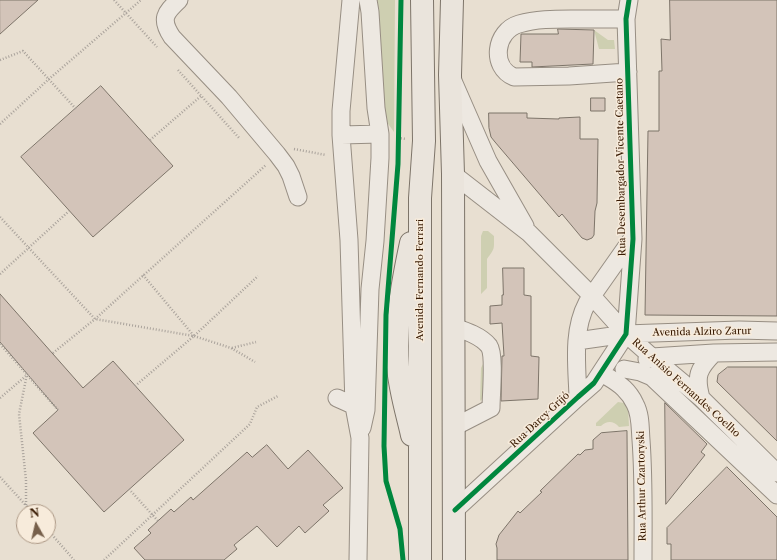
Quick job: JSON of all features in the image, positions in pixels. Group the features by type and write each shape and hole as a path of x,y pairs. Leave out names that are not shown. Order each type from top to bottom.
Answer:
{"main road":[{"path":"420,560 420,466 403,398 398,368 397,330 401,289 420,198 424,141 422,0"},
{"path":"452,0 450,75 453,174 454,560"},
{"path":"420,198 435,179 443,175 453,174"}],"street":[{"path":"179,0 168,10 165,16 164,23 167,30 217,84 278,154 291,176 298,197"},
{"name":"Rua Desembargador Vicente Caetano","path":"626,334 632,239 626,19 629,0"},
{"path":"358,560 360,408 341,135 347,2 369,6 376,108 380,134 375,241 360,408"},
{"path":"626,19 546,19 518,24 509,29 502,36 498,46 498,60 507,74 514,77 628,72"},
{"name":"Rua Anísio Fernandes Coelho","path":"450,75 488,161 529,233"},
{"path":"341,135 380,134"},
{"name":"Rua Anísio Fernandes Coelho","path":"453,174 529,233 592,296 626,334 701,398 777,473"},
{"name":"Rua Desembargador Vicente Caetano","path":"592,296 632,239"},
{"path":"349,240 375,241"},
{"name":"Rua Darcy Grijó","path":"578,397 578,324 582,312 592,296"},
{"path":"454,327 478,337 489,346 492,355 491,408 454,427"},
{"name":"Avenida Alziro Zarur","path":"577,341 626,334 739,330 777,331"},
{"name":"Rua Darcy Grijó","path":"455,510 578,397 601,380 626,334"},
{"name":"Avenida Alziro Zarur","path":"601,380 652,357 714,353 777,352"},
{"path":"701,398 697,386 698,375 701,367 714,353"},
{"name":"Rua Anísio Fernandes Coelho","path":"624,369 640,372 652,377 777,495"},
{"name":"Rua Arthur Czartoryski","path":"601,380 619,383 628,392 636,406 640,420 642,455 643,560"},
{"path":"337,398 360,408"}],"path":[{"path":"114,0 161,52"},
{"path":"0,124 49,79 141,0"},
{"path":"0,60 23,51 76,109"},
{"path":"176,68 243,143"},
{"path":"150,140 217,84"},
{"path":"398,144 399,130"},
{"path":"53,353 95,319 278,154"},
{"path":"264,166 291,176"},
{"path":"0,274 69,211"},
{"path":"0,217 95,319 194,336 231,348 255,362"},
{"path":"143,276 194,336"},
{"path":"135,386 194,336 258,276"},
{"path":"231,348 256,342"},
{"path":"0,344 58,410"},
{"path":"0,398 27,374"},
{"path":"26,504 26,480 19,414 27,374"},
{"path":"104,560 250,424 257,407 278,396"},
{"path":"0,477 25,504"},
{"path":"129,490 158,521"},
{"path":"56,539 74,560"}],"green space":[{"path":"375,0 395,0 394,132 386,121"},
{"path":"594,30 608,40 614,40 615,49 599,49"},
{"path":"483,231 488,231 494,236 494,249 487,259 487,288 481,294 481,236"},
{"path":"483,364 488,364 488,394 480,401 481,368"},
{"path":"618,402 624,403 628,407 629,426 619,427 615,423 610,422 601,426 596,426 596,423"}],"building":[{"path":"0,0 38,0 0,34"},
{"path":"670,0 777,0 777,316 645,315 648,131 659,131 659,71 662,71 661,39 670,40"},
{"path":"558,29 594,30 593,64 532,67 532,62 520,62 521,34 558,34"},
{"path":"101,86 173,166 93,237 21,157"},
{"path":"591,98 605,98 605,111 591,111"},
{"path":"489,113 527,113 527,118 559,119 580,117 580,139 598,139 597,203 595,211 594,235 592,238 587,240 582,238 562,214 559,217 495,142 491,137 489,128"},
{"path":"503,268 524,268 524,295 531,296 531,356 539,357 538,399 501,401 502,356 504,356 502,323 490,324 490,306 502,305"},
{"path":"0,294 83,388 113,361 184,440 104,512 33,433 58,410 0,342"},
{"path":"728,367 777,367 777,441 717,382 718,375"},
{"path":"665,403 707,444 701,452 705,455 666,504"},
{"path":"627,431 628,560 497,560 496,544 499,535 518,511 520,513 578,454 580,455 585,450 593,449 593,440 601,433"},
{"path":"267,445 288,469 308,450 343,488 323,505 329,511 305,533 299,526 277,547 257,526 234,545 237,549 224,560 145,560 134,548 151,533 148,530 171,509 174,512 191,497 193,500 247,452 252,457"},
{"path":"727,467 777,517 777,560 671,560 671,544 667,544 667,528"}],"cycle path":[{"path":"401,0 398,164 386,315 384,446 386,481 400,529 403,560"},
{"path":"455,510 594,383 626,334 633,239 626,19 629,0"}]}
